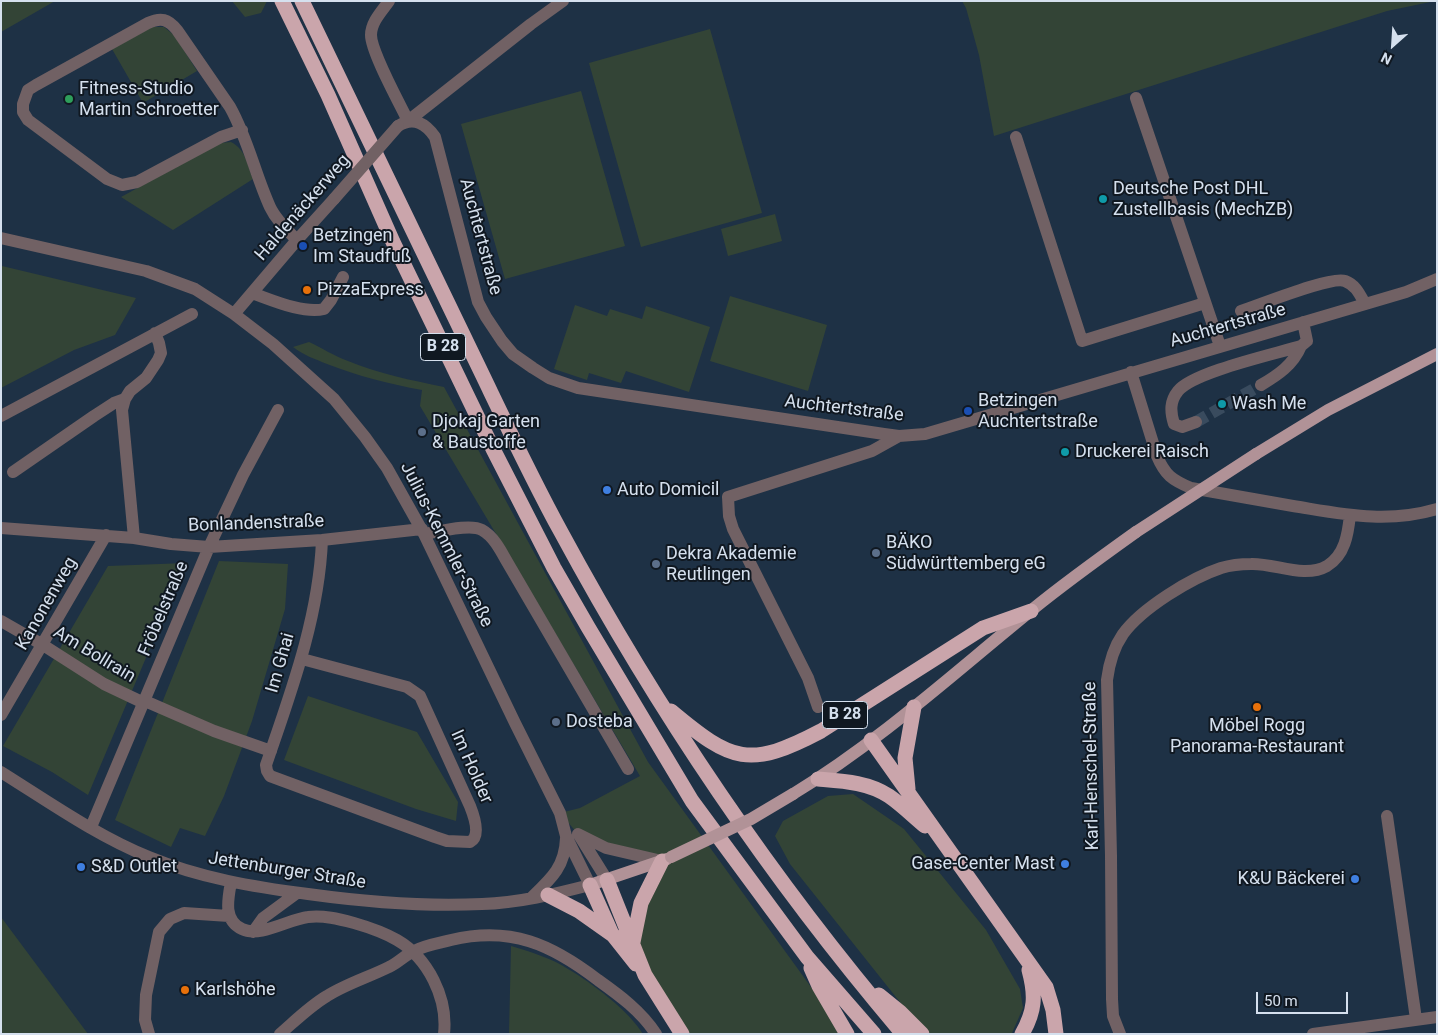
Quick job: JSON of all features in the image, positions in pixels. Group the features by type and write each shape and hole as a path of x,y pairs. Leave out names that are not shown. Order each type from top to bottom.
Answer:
{"highway":[{"name":"B 28","path":"282,1 328,95 393,242 497,458 554,568 692,801 767,906 807,957 874,1034"},
{"name":"B 28","path":"302,1 543,498 595,593 659,701 712,783 803,909 903,1034"},
{"name":"B 28","path":"659,701 706,740 720,748 735,754 752,756 768,754 796,744 821,730 983,628 1031,611"},
{"name":"B 28","path":"909,793 905,758 914,707"},
{"name":"B 28","path":"871,740 1046,987 1053,1010 1056,1034"},
{"name":"B 28","path":"818,779 852,782 872,788 888,796 936,834"},
{"path":"632,944 641,903 667,859"},
{"path":"607,880 645,975"},
{"path":"590,885 613,935 645,975 682,1034"},
{"path":"548,895 579,911 613,935"},
{"path":"807,957 819,986 847,1034"},
{"name":"B 28","path":"1022,1034 1030,1020 1034,1002 1034,987 1026,959"},
{"name":"B 28","path":"853,973 900,1012 922,1034"}],"main road":[{"name":"Jettenburger Straße","path":"590,885 667,859 751,819 818,779 914,707 1063,585 1136,532 1256,454 1345,401 1437,354"}],"street":[{"path":"389,1 378,16 371,35 403,124"},
{"name":"Haldenäckerweg","path":"234,314 297,240 403,124 563,1"},
{"path":"242,130 221,137 138,182 122,185 107,178 35,126 24,112 22,104 28,90 36,85 148,23 159,19 166,20 177,30 225,100 242,130 270,207 277,218 297,240"},
{"path":"1136,98 1220,346"},
{"name":"Auchtertstraße","path":"403,124 422,123 435,137 478,302 496,333 508,349 526,364 549,378 578,388 899,436 925,434 1406,292 1437,280"},
{"path":"1016,138 1082,341 1205,303"},
{"name":"Julius-Kemmler-Straße","path":"1,238 163,276 195,289 234,314 288,357 320,386 346,414 387,468 423,532 515,724 572,835 590,885"},
{"path":"252,293 282,303 316,311 324,309 344,277"},
{"path":"1242,311 1328,281 1344,280 1355,286 1365,304"},
{"path":"1,416 192,314"},
{"path":"1261,385 1291,363 1301,346 1307,341 1303,322"},
{"path":"134,538 122,410 125,399 130,391 146,378 161,353 155,333"},
{"path":"1196,422 1182,427 1174,424 1171,408 1174,397 1185,384 1248,361 1301,346"},
{"path":"1131,372 1156,456 1162,469 1169,477 1191,488 1350,515 1386,518 1401,517 1437,509"},
{"path":"13,472 94,416 114,403 125,399"},
{"name":"Fröbelstraße","path":"91,827 208,547 243,475 278,410"},
{"path":"818,707 808,678 733,529 729,516 728,497 872,451 899,436"},
{"name":"Karl-Henschel-Straße","path":"1120,1034 1113,1016 1112,999 1111,837 1107,680 1115,648 1122,636 1139,616 1164,599 1210,573 1223,568 1254,564 1302,571 1325,567 1334,560 1345,542 1350,515"},
{"name":"Bonlandenstraße","path":"1,528 106,535 208,547 480,528 489,535 506,560 628,769"},
{"name":"Kanonenweg","path":"1,715 106,535"},
{"name":"Im Ghai","path":"286,782 270,776 266,765 302,659 319,575 322,540"},
{"name":"Am Bollrain","path":"1,621 104,684 214,731 271,751"},
{"name":"Im Holder","path":"286,782 435,838 447,841 470,842 475,838 475,824 470,806 420,696 407,687 302,659"},
{"name":"Jettenburger Straße","path":"1,772 91,827 149,857 188,871 231,882 375,903 416,905 482,904 531,898 590,885"},
{"path":"1387,816 1416,1020"},
{"path":"531,898 551,879 559,868 572,835"},
{"name":"Julius-Kemmler-Straße","path":"572,835 606,848 667,859"},
{"name":"Julius-Kemmler-Straße","path":"572,835 607,880"},
{"path":"231,882 227,908 233,924 240,928 253,932 306,917 328,917 361,925 396,939 412,951 426,968 438,989 443,1007 444,1034"},
{"path":"253,932 263,918 297,893"},
{"path":"148,1034 145,1020 146,995 159,932 170,919 184,913 229,916"},
{"path":"280,1034 323,998 397,963 412,951 441,942 471,936 510,936 539,944 585,970 638,1012 656,1034"},
{"path":"1319,1033 1437,1016"}],"green space":[{"path":"1,1 55,1 1,32"},
{"path":"232,1 267,1 261,13 245,17"},
{"path":"962,1 1435,1 1387,11 994,136 979,55 966,8"},
{"path":"152,27 164,27 175,36 197,71 143,103 112,49"},
{"path":"710,29 762,213 641,247 589,63"},
{"path":"581,91 625,246 505,279 461,124"},
{"path":"231,142 243,153 253,179 173,230 121,197 220,143"},
{"path":"775,214 782,241 728,256 721,229"},
{"path":"2,266 136,298 115,335 74,350 1,388"},
{"path":"730,296 827,325 808,391 710,361"},
{"path":"575,305 607,316 610,309 642,319 646,306 710,327 689,392 626,371 621,383 589,373 587,380 554,369"},
{"path":"309,342 371,370 444,387 648,762 845,1034 682,1034 632,944 661,861 578,834 560,813 580,808 640,776 420,406 422,390 350,372 309,357 293,347"},
{"path":"219,561 288,564 285,609 252,721 224,796 205,836 180,828 171,847 115,820"},
{"path":"186,563 88,795 52,772 3,746 108,566"},
{"path":"308,696 417,732 458,802 456,821 416,809 284,760"},
{"path":"853,794 904,829 986,930 1020,989 1023,1008 1012,1033 930,1034 911,1016 790,864 775,836 783,821 828,796"},
{"path":"1,917 88,1034 1,1034"},
{"path":"511,946 548,958 578,975 629,1016 643,1034 509,1034"}],"tunnel":[{"path":"1196,422 1261,385"}],"place":[{"name":"Fitness-Studio Martin Schroetter","path":"69,99"},
{"name":"Deutsche Post DHL Zustellbasis (MechZB)","path":"1103,199"},
{"name":"Betzingen Im Staudfuß","path":"303,246"},
{"name":"PizzaExpress","path":"307,290"},
{"name":"Wash Me","path":"1222,404"},
{"name":"Betzingen Auchtertstraße","path":"968,411"},
{"name":"Djokaj Garten & Baustoffe","path":"422,432"},
{"name":"Druckerei Raisch","path":"1065,452"},
{"name":"Auto Domicil","path":"607,490"},
{"name":"BÄKO Südwürttemberg eG","path":"876,553"},
{"name":"Dekra Akademie Reutlingen","path":"656,564"},
{"name":"Möbel Rogg Panorama-Restaurant","path":"1257,707"},
{"name":"Dosteba","path":"556,722"},
{"name":"Gase-Center Mast","path":"1065,864"},
{"name":"S&D Outlet","path":"81,867"},
{"name":"K&U Bäckerei","path":"1355,879"},
{"name":"Karlshöhe","path":"185,990"}]}
